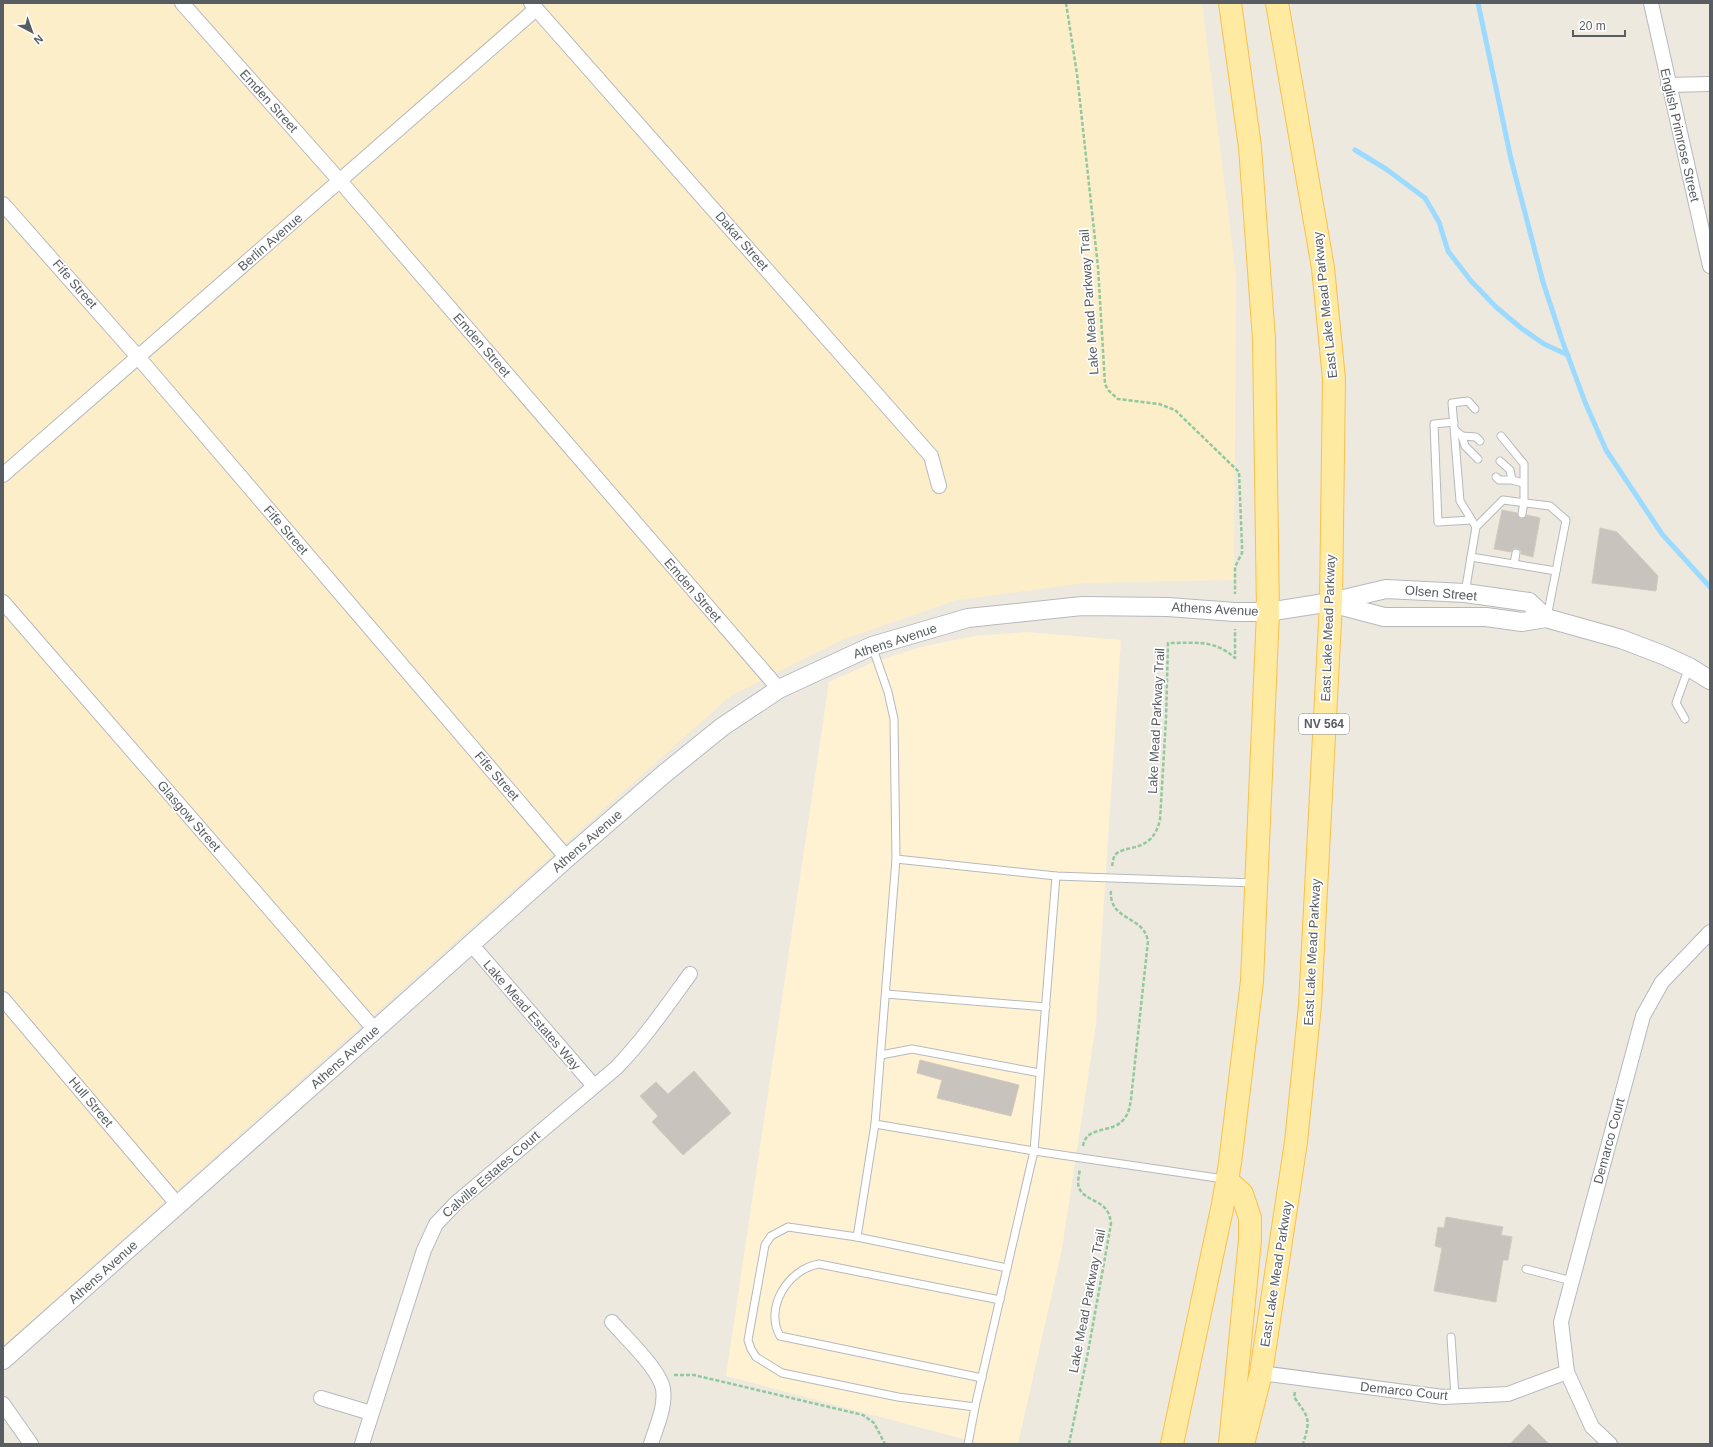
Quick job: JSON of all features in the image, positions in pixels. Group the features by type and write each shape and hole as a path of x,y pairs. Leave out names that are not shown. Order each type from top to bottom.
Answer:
{"main road":[{"path":"1172,1444 1228,1180 1252,981 1268,612 1263,317 1250,147 1230,3"},
{"name":"East Lake Mead Parkway","path":"1243,1444 1261,1373 1296,1142 1310,1004 1331,602 1333,371 1323,268 1277,3"},
{"path":"1228,1180 1242,1194 1250,1218 1250,1240 1230,1444"}],"street":[{"name":"Emden Street","path":"182,3 340,181 779,689"},
{"name":"English Primrose Street","path":"1651,3 1668,85 1705,225 1710,266"},
{"name":"Berlin Avenue","path":"3,475 340,181 534,6"},
{"name":"Dakar Street","path":"534,6 931,456 939,486"},
{"path":"1668,85 1710,84"},
{"name":"Fife Street","path":"3,204 138,357 567,858"},
{"name":"Olsen Street","path":"1300,607 1331,602 1386,588 1465,593 1529,602 1546,618"},
{"name":"Glasgow Street","path":"3,602 375,1030"},
{"name":"Olsen Street","path":"1331,602 1384,617 1486,618 1522,622 1546,618 1621,639 1689,666 1710,680"},
{"name":"Athens Avenue","path":"3,1360 567,858 664,774 716,732 779,689 872,646 968,618 1082,606 1168,607 1235,612 1268,612 1300,607"},
{"name":"Demarco Court","path":"1610,1444 1592,1427 1567,1372 1561,1322 1643,1016 1662,982 1710,932"},
{"name":"Lake Mead Estates Way","path":"471,944 594,1086"},
{"name":"Calville Estates Court","path":"362,1444 424,1250 436,1224 448,1209 616,1068 635,1047 690,974"},
{"name":"Hull Street","path":"3,999 178,1205"},
{"path":"612,1322 658,1375 663,1389 662,1405 651,1444"},
{"name":"Demarco Court","path":"1261,1373 1443,1397 1508,1394 1567,1372"},
{"path":"321,1398 372,1413"},
{"path":"3,1404 31,1444"}],"lane":[{"path":"1475,408 1468,401 1452,403 1460,501 1476,527"},
{"path":"1454,422 1434,424 1438,522 1471,520"},
{"path":"1455,430 1462,436 1476,437 1480,441"},
{"path":"1462,436 1464,446 1478,459"},
{"path":"1501,436 1524,464 1524,502 1522,514"},
{"path":"1500,461 1510,470 1512,480"},
{"path":"1496,477 1499,480 1523,482"},
{"path":"1465,593 1476,527 1503,500 1550,506 1566,520 1546,618"},
{"path":"1514,564 1516,553"},
{"path":"1471,557 1556,571"},
{"path":"857,1237 875,1124 896,859 894,719 888,692 872,646"},
{"path":"1685,719 1676,703 1689,666"},
{"path":"896,859 1056,876 1256,884"},
{"path":"968,1444 975,1407 1034,1151 1056,876"},
{"path":"886,994 1046,1007"},
{"path":"880,1055 912,1049 1040,1073"},
{"path":"875,1124 1034,1151 1228,1180"},
{"path":"975,1407 898,1397 782,1373 756,1358 748,1340 765,1245 771,1236 788,1227 857,1237 1007,1268"},
{"path":"982,1378 780,1336 776,1328 774,1316 777,1303 785,1285 796,1273 809,1266 818,1264 1000,1300"},
{"path":"1526,1269 1572,1281"},
{"path":"1451,1337 1455,1396"}],"path":[{"name":"Lake Mead Parkway Trail","path":"1066,3 1077,74 1098,267 1105,384 1108,390 1118,399 1159,404 1175,410 1240,472 1242,546 1240,559 1235,567 1234,658 1226,650 1212,644 1168,643 1166,719 1160,820 1157,832 1143,845 1122,850 1115,854 1110,897 1113,907 1144,931 1148,942 1129,1110 1124,1120 1117,1125 1087,1135 1083,1140 1078,1184 1079,1189 1106,1208 1110,1215 1111,1224 1088,1352 1069,1444"},
{"path":"658,1375 694,1375 862,1415 874,1423 885,1444"},
{"path":"1297,1378 1294,1397 1306,1414 1309,1422 1303,1444"}],"shaded area":[{"path":"1026,632 1121,640 1096,1024 1062,1249 1018,1444 982,1444 726,1376 829,682 876,661 925,646 975,636"}],"sand":[{"path":"3,3 1202,3 1236,275 1234,580 1086,583 957,600 844,639 729,697 3,1346"}],"building":[{"path":"1502,510 1517,513 1521,519 1527,515 1540,518 1533,557 1521,554 1521,551 1517,548 1514,548 1511,552 1494,549"},
{"path":"1600,528 1617,532 1658,576 1656,591 1592,583"},
{"path":"920,1060 1019,1085 1011,1116 937,1098 942,1080 917,1073"},
{"path":"694,1071 731,1113 683,1155 652,1122 658,1116 640,1096 656,1082 668,1094"},
{"path":"1446,1217 1503,1227 1501,1235 1512,1237 1508,1260 1503,1260 1496,1302 1434,1291 1442,1248 1435,1246 1438,1227 1444,1228"},
{"path":"1529,1424 1549,1444 1510,1444"}],"waterway":[{"path":"1478,3 1511,159 1543,282 1562,340 1585,402 1606,450 1662,534 1710,587"},
{"path":"1355,150 1386,169 1425,198 1439,222 1448,251 1471,281 1496,307 1521,328 1544,344 1568,355"}]}
